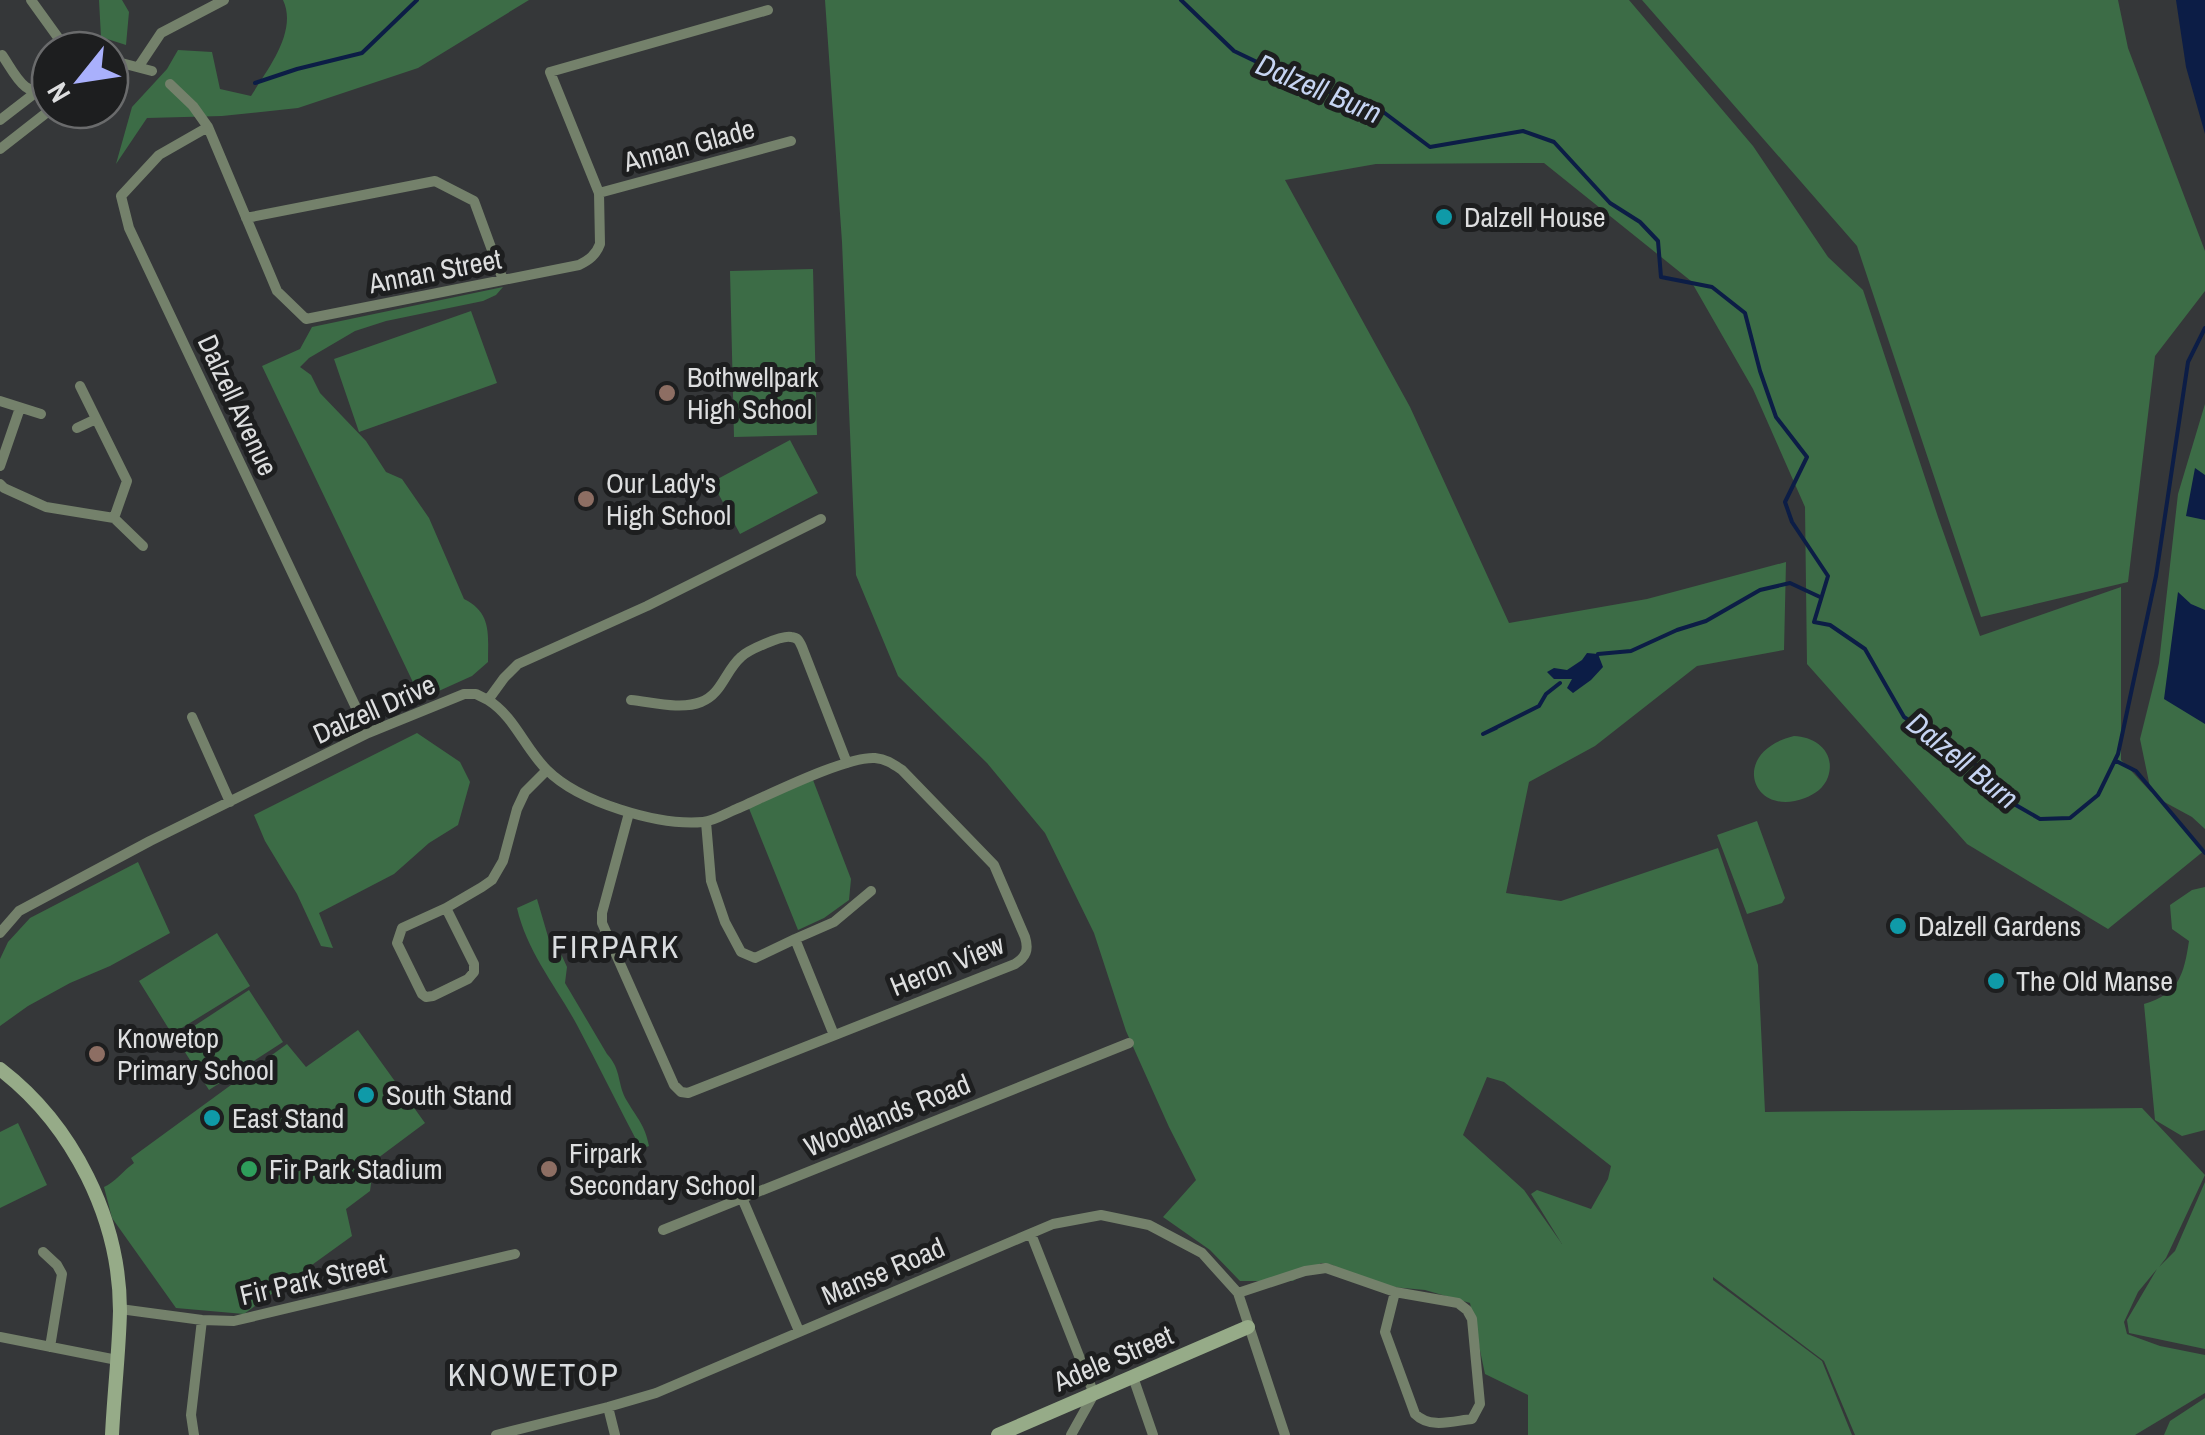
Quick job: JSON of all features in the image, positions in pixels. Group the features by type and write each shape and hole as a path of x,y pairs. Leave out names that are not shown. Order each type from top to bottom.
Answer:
{"street":[{"path":"30,0 52,30"},
{"path":"139,66 161,33 224,0"},
{"name":"Annan Street","path":"170,84 208,127 277,291 306,320 589,260 600,244 598,193 550,72 768,10"},
{"path":"2,55 30,91"},
{"path":"130,64 152,70"},
{"path":"0,120 30,97"},
{"path":"2,143 30,124"},
{"name":"Dalzell Avenue","path":"208,127 158,155 121,196 129,228 368,733"},
{"name":"Annan Glade","path":"598,193 790,140"},
{"path":"246,218 436,181 474,202 503,280"},
{"path":"80,386 127,481 114,518"},
{"path":"0,401 41,414"},
{"path":"0,466 20,408"},
{"path":"78,428 96,419"},
{"path":"0,484 46,507 114,518 143,546"},
{"path":"488,700 518,664 647,606 821,519"},
{"path":"631,700 697,704 714,695 748,651 785,636 792,637 802,647 847,762"},
{"name":"Dalzell Drive","path":"0,933 19,911 368,733 464,694 488,700"},
{"name":"Heron View","path":"488,700 500,707 547,770 578,793 629,813 662,820 706,822 847,762 873,758 891,762 994,865 1028,946 1015,964 688,1093 681,1092 674,1085 602,923 629,813"},
{"path":"192,717 230,802"},
{"path":"446,908 474,964 474,972 468,979 426,997 397,943 402,928 446,908 492,880 503,861 525,792 547,770"},
{"path":"706,822 711,880 725,922 741,952 755,958 834,922 871,892"},
{"path":"795,940 834,1035"},
{"name":"Woodlands Road","path":"663,1230 1129,1043"},
{"path":"0,1069 40,1106 100,1204 118,1278 120,1309 112,1435"},
{"path":"742,1198 799,1331"},
{"name":"Manse Road","path":"496,1435 656,1393 1053,1224 1101,1215 1149,1225 1202,1252 1238,1293 1285,1435"},
{"path":"1032,1234 1094,1394 1072,1435"},
{"path":"43,1252 62,1274 50,1347"},
{"name":"Fir Park Street","path":"120,1309 223,1322 515,1254"},
{"path":"1238,1293 1326,1268 1395,1292 1458,1303 1472,1319 1480,1404 1472,1418 1429,1423 1416,1414 1385,1332 1395,1292"},
{"path":"194,1435 191,1414 202,1320"},
{"name":"Adele Street","path":"998,1435 1248,1326"},
{"path":"0,1337 117,1360"},
{"path":"1133,1377 1153,1435"},
{"path":"608,1408 615,1435"}],"green space":[{"path":"99,0 122,0 129,12 127,30 101,30"},
{"path":"283,0 529,0 418,68 298,108 147,118 116,164 126,130 130,130 132,107 167,69 178,50 212,52 220,89 251,96 284,38 287,12"},
{"path":"825,0 1629,0 1753,146 1828,257 1863,290 1980,636 2121,587 2121,760 2151,792 2140,739 2159,663 2178,494 2205,404 2205,829 2192,817 2157,798 2205,850 2108,929 1967,844 1807,664 1805,507 1753,389 1691,281 1544,163 1376,164 1285,180 1410,407 1509,623 1647,599 1786,562 1784,650 1697,666 1595,746 1529,782 1506,893 1561,901 1718,848 1758,965 1765,1112 2142,1108 2205,1175 2159,1267 2175,1251 2205,1182 2205,1349 2129,1333 2127,1320 2157,1269 2138,1292 2124,1322 2127,1334 2160,1346 2205,1355 2205,1393 2135,1435 1855,1435 1824,1361 1713,1277 1822,1361 1852,1435 1528,1435 1528,1395 1485,1374 1470,1303 1425,1290 1360,1284 1333,1265 1321,1263 1293,1281 1240,1281 1210,1250 1163,1217 1196,1180 1126,1031 1094,933 1045,833 987,763 898,676 856,575 842,242","holes":["1487,1077 1504,1082 1611,1166 1591,1209 1537,1190 1531,1194 1562,1244 1524,1190 1463,1135"]},
{"path":"1642,0 2118,0 2128,48 2205,251 2205,291 2155,356 2128,582 1981,617 1857,246"},
{"path":"813,269 817,435 734,437 730,271"},
{"path":"503,287 483,301 355,331 300,367 366,441 386,472 402,479 429,518 464,599 484,618 488,662 472,676 421,699 262,366 300,349 312,327"},
{"path":"471,311 497,383 359,432 334,359"},
{"path":"790,440 818,493 740,534 712,482"},
{"path":"417,733 460,762 470,782 458,825 429,843 394,874 319,913 333,948 321,946 254,815"},
{"path":"1794,736 1810,739 1823,748 1829,761 1828,777 1819,790 1805,798 1787,802 1772,799 1761,792 1755,781 1755,768 1760,755 1773,744"},
{"path":"813,780 851,879 849,900 798,930 748,806"},
{"path":"1757,821 1785,898 1782,903 1747,914 1717,835"},
{"path":"138,862 170,933 70,983 0,1026 0,959 8,942 30,918"},
{"path":"2205,887 2205,1130 2182,1136 2155,1120 2144,1004 2172,988 2185,963 2189,941 2172,929 2170,905 2192,890"},
{"path":"537,899 549,940 567,967 565,983 615,1066 624,1095 649,1146 641,1149 528,939 517,908"},
{"path":"217,933 250,986 172,1034 139,981"},
{"path":"249,990 283,1042 209,1090 176,1038"},
{"name":"Fir Park Stadium","path":"358,1030 425,1123 374,1161 370,1191 346,1209 352,1236 244,1314 176,1308 112,1218 104,1187 134,1163 131,1158 287,1044 306,1067"},
{"path":"18,1123 47,1185 0,1208 0,1132"},
{"path":"2205,1398 2205,1435 2164,1435 2170,1421"}],"water":[{"path":"2176,0 2205,0 2205,134 2186,67"},
{"path":"2195,468 2205,475 2205,520 2186,516"},
{"path":"2178,592 2205,610 2205,724 2164,699"},
{"path":"1587,653 1598,654 1603,667 1573,693 1567,688 1572,679 1554,679 1547,672 1554,668 1567,670"}],"waterway":[{"path":"255,83 362,53 417,0"},
{"name":"Dalzell Burn","path":"1181,0 1234,51 1284,75 1382,111 1430,147 1523,131 1554,142 1610,203 1640,222 1658,241 1661,277 1712,287 1745,313 1776,417 1807,457 1785,502 1792,522 1828,576 1814,622 1830,625 1865,649 1904,717 1981,768 2014,804 2040,819 2070,818 2098,795 2118,754 2156,576 2188,362 2205,328"},
{"path":"1598,654 1631,651 1706,621 1760,590 1790,583 1820,597"},
{"path":"1496,728 1483,734 1539,706 1560,683"},
{"path":"2116,761 2136,771 2205,853"}],"place":[{"name":"Dalzell House","path":"1444,217"},
{"name":"Bothwellpark High School","path":"667,393"},
{"name":"Our Lady's High School","path":"586,499"},
{"name":"Dalzell Gardens","path":"1898,926"},
{"name":"The Old Manse","path":"1996,981"},
{"name":"Knowetop Primary School","path":"97,1054"},
{"name":"South Stand","path":"366,1095"},
{"name":"East Stand","path":"212,1118"},
{"name":"Fir Park Stadium","path":"249,1169"},
{"name":"Firpark Secondary School","path":"549,1169"}],"district":[{"name":"FIRPARK","path":"616,946"},
{"name":"KNOWETOP","path":"534,1374"}]}
